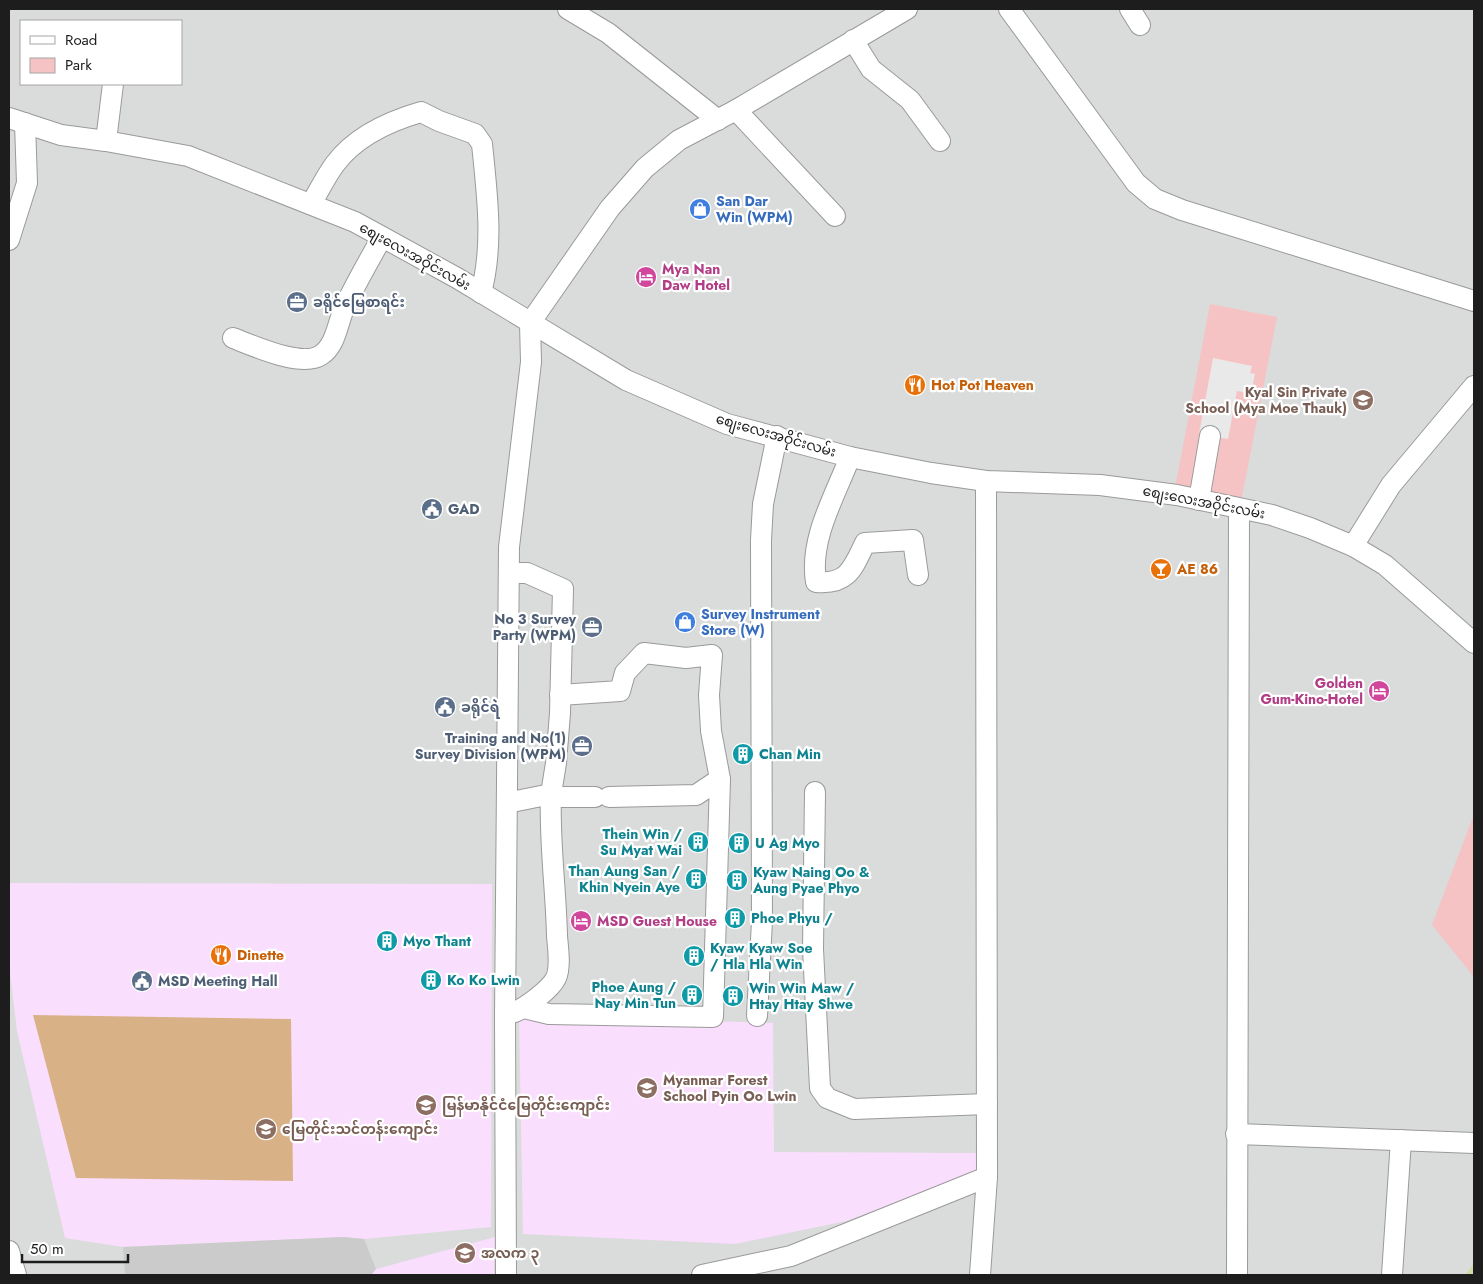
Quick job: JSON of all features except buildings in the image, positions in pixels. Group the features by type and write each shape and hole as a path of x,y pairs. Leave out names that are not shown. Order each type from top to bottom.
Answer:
{"street":[{"path":"568,9 608,33 718,120"},
{"path":"506,1275 505,1017 509,546 531,362 530,323 610,208 645,168 679,140 736,110 906,9"},
{"path":"1009,9 1136,183 1155,199 1182,210 1474,301"},
{"path":"853,40 871,69 910,100 940,141"},
{"path":"106,141 113,85"},
{"path":"736,110 835,216"},
{"path":"311,204 336,163 360,140 402,117 421,112 439,121 475,134 482,144 490,218 486,275 482,293"},
{"path":"9,240 27,183 17,120"},
{"name":"စျေးလေးအဝိုင်းလမ်း","path":"17,120 60,135 106,141 188,156 355,222 482,293 626,380 727,424 850,456 931,473 986,481 1100,485 1177,495 1239,508 1291,522 1352,546 1385,564 1474,644"},
{"path":"234,338 284,356 311,358 321,355 332,343 345,305 382,237"},
{"path":"1352,546 1392,485 1474,386"},
{"path":"757,1016 762,921 761,540 763,504 777,436"},
{"path":"1200,500 1210,436"},
{"path":"850,456 819,536 814,566 816,582 830,583 850,574 865,543 913,540 918,576"},
{"path":"980,1275 988,1177 986,481"},
{"path":"1236,1275 1239,508"},
{"path":"505,1017 524,1008 556,978 558,959 551,794 556,764 563,589 527,573 509,573"},
{"path":"524,1008 549,1014 713,1017 720,779 710,731 709,695 712,655 686,658 644,653 625,673 620,690 560,695"},
{"path":"507,803 551,794 560,797 696,795 720,779"},
{"path":"815,792 813,949 820,1088 826,1098 854,1110 987,1104"},
{"path":"1236,1134 1474,1143"},
{"path":"1392,1275 1401,1140"},
{"path":"702,1275 791,1256 988,1177"},
{"path":"9,1251 16,1275"}],"shaded area":[{"path":"9,9 1474,9 1474,1275 9,1275"},
{"path":"1213,358 1252,366 1250,373 1255,374 1251,393 1237,391 1228,439 1199,434"},
{"name":"မြေတိုင်းသင်တန်းကျောင်း","path":"9,883 492,884 491,1227 364,1239 344,1237 123,1247 65,1238 17,1031 9,964"},
{"path":"33,1015 291,1019 293,1181 76,1178"},
{"name":"Myanmar Forest School Pyin Oo Lwin","path":"519,1015 773,1023 774,1152 978,1153 979,1171 846,1221 735,1244 523,1234"},
{"path":"344,1237 364,1239 376,1269 371,1275 125,1275 123,1247"},
{"name":"အလက ၃","path":"495,1237 494,1275 371,1275 376,1269"}],"green space":[{"path":"1210,304 1277,317 1241,502 1175,488"},
{"path":"1474,814 1474,977 1432,925"}],"waterway":[{"path":"1468,1275 1474,1267"}],"place":[{"name":"San Dar Win (WPM)","path":"700,209"},
{"name":"Mya Nan Daw Hotel","path":"646,277"},
{"name":"ခရိုင်မြေစာရင်း","path":"297,302"},
{"name":"Hot Pot Heaven","path":"915,385"},
{"name":"Kyal Sin Private School (Mya Moe Thauk)","path":"1363,400"},
{"name":"GAD","path":"432,509"},
{"name":"AE 86","path":"1161,569"},
{"name":"Survey Instrument Store (W)","path":"685,622"},
{"name":"No 3 Survey Party (WPM)","path":"592,627"},
{"name":"Golden Gum-Kino-Hotel","path":"1379,691"},
{"name":"ခရိုင်ရဲ","path":"445,707"},
{"name":"Training and No(1) Survey Division (WPM)","path":"582,746"},
{"name":"Chan Min","path":"743,754"},
{"name":"Thein Win / Su Myat Wai","path":"698,842"},
{"name":"U Ag Myo","path":"739,843"},
{"name":"Than Aung San / Khin Nyein Aye","path":"696,879"},
{"name":"Kyaw Naing Oo & Aung Pyae Phyo","path":"737,880"},
{"name":"Phoe Phyu /","path":"735,918"},
{"name":"MSD Guest House","path":"581,921"},
{"name":"Myo Thant","path":"387,941"},
{"name":"Dinette","path":"221,955"},
{"name":"Kyaw Kyaw Soe / Hla Hla Win","path":"694,956"},
{"name":"Ko Ko Lwin","path":"431,980"},
{"name":"MSD Meeting Hall","path":"142,981"},
{"name":"Phoe Aung / Nay Min Tun","path":"692,995"},
{"name":"Win Win Maw / Htay Htay Shwe","path":"733,996"},
{"name":"Myanmar Forest School Pyin Oo Lwin","path":"647,1088"},
{"name":"မြန်မာနိုင်ငံမြေတိုင်းကျောင်း","path":"426,1105"},
{"name":"မြေတိုင်းသင်တန်းကျောင်း","path":"266,1129"},
{"name":"အလက ၃","path":"465,1253"}]}
